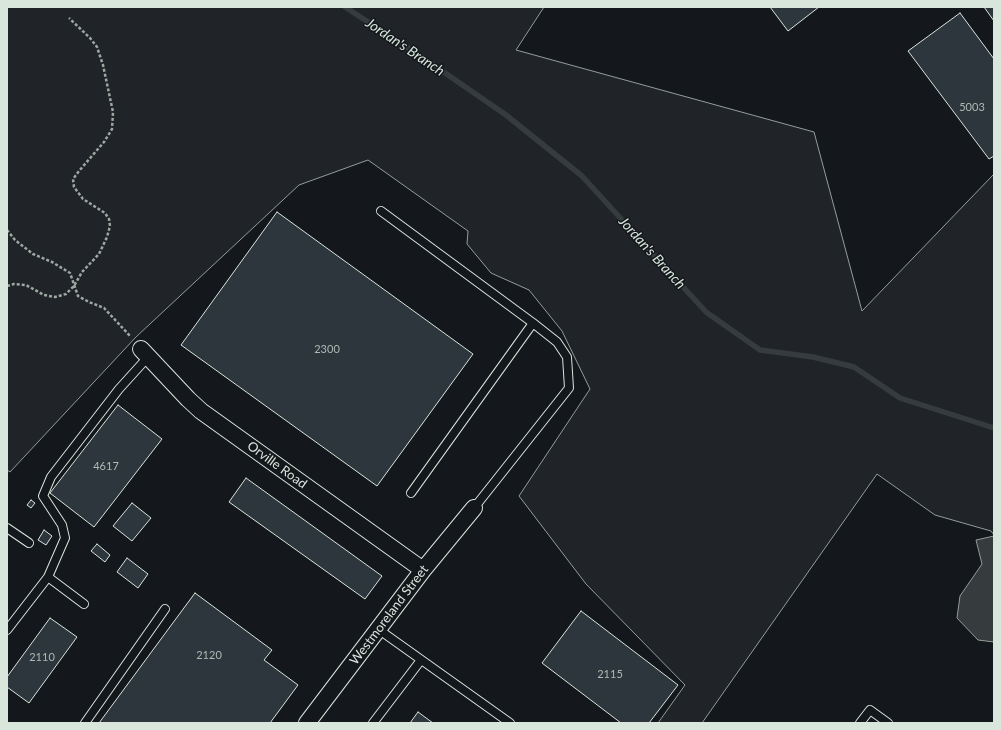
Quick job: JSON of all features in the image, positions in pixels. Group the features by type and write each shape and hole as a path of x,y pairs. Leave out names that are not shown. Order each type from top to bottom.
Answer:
{"street":[{"name":"Orville Road","path":"145,353 201,411 423,570"},
{"name":"Westmoreland Street","path":"307,723 423,570 474,508"}],"lane":[{"path":"381,210 533,323 557,342 567,357 569,388 474,508"},
{"path":"411,493 533,323"},
{"path":"7,630 48,577 65,538 62,525 43,496 51,477 145,353"},
{"path":"7,528 29,543"},
{"path":"48,577 84,604"},
{"path":"85,723 166,609"},
{"path":"378,629 510,723"},
{"path":"373,723 421,660"},
{"path":"860,723 870,710 888,723"}],"path":[{"path":"7,286 14,284 26,285 44,295 55,297 66,294 74,286 82,272 99,254 107,238 110,226 109,219 105,213 83,200 74,187 74,179 112,129 113,112 103,65 97,47 90,38 69,18"},
{"path":"7,230 14,240 33,254 52,262 70,273 78,296 88,302 104,308 145,353"}],"shaded area":[{"path":"7,7 544,7 516,50 814,132 862,311 994,174 994,535 991,531 935,515 877,474 702,723 658,723 685,685 586,584 519,496 590,389 562,331 529,290 491,273 467,244 468,231 368,160 299,185 136,337 10,472 7,470"},
{"path":"994,536 994,642 978,640 957,618 960,596 982,564 976,540"}],"building":[{"path":"770,7 819,7 788,31"},
{"path":"984,7 994,7 994,21"},
{"path":"960,13 994,59 994,156 989,159 908,51"},
{"path":"277,212 473,354 377,486 181,345"},
{"path":"118,405 162,439 94,527 50,493"},
{"path":"246,478 382,576 365,599 229,502"},
{"path":"31,500 35,503 31,508 27,505"},
{"path":"132,503 151,518 132,541 113,526"},
{"path":"44,530 52,536 46,545 38,540"},
{"path":"97,544 110,555 105,562 91,551"},
{"path":"127,558 148,574 138,588 117,572"},
{"path":"195,593 272,650 264,660 298,685 270,723 99,723"},
{"path":"581,611 678,685 649,723 621,723 542,663"},
{"path":"50,618 77,637 29,703 7,687 7,677"},
{"path":"418,712 433,723 410,723"}],"waterway":[{"name":"Jordan's Branch","path":"345,7 419,55 506,115 582,176 706,312 760,350 813,357 854,367 900,398 994,428"}]}
